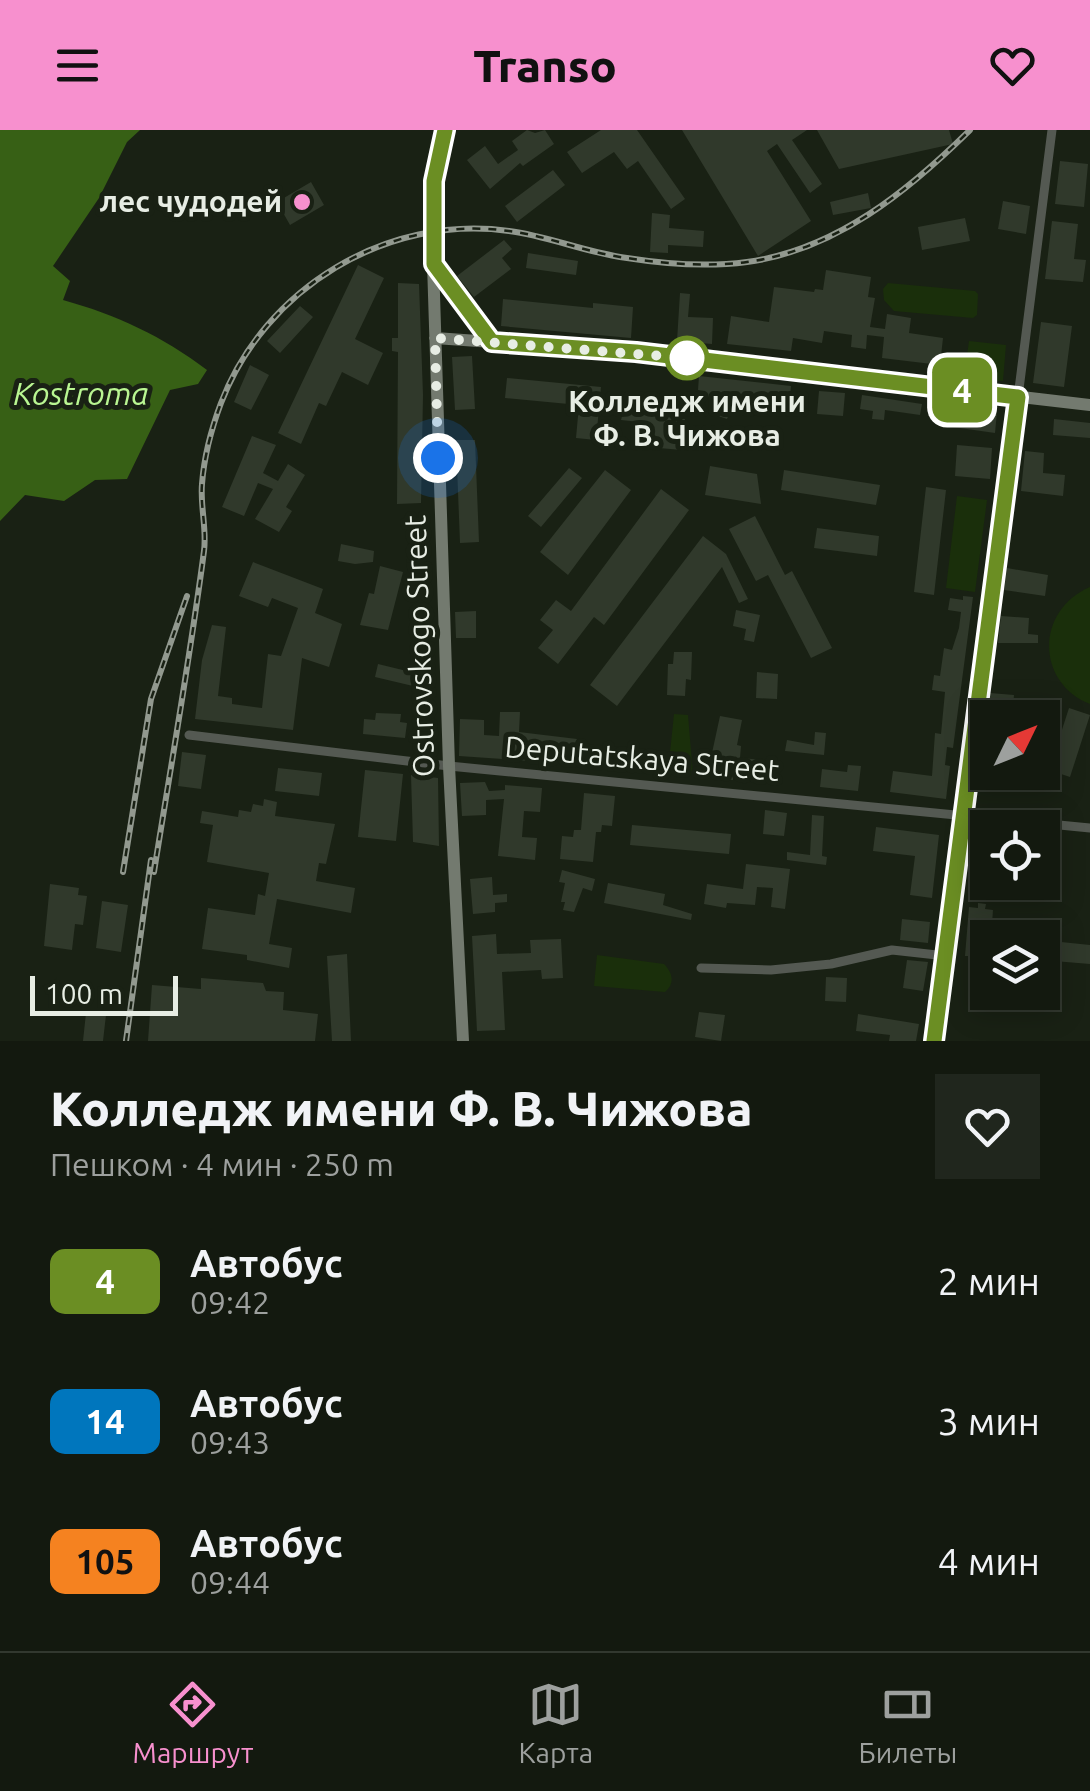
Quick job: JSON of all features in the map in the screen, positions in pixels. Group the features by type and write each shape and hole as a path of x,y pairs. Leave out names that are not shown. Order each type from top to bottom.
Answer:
{"street":[{"name":"Ostrovskogo Street","path":"445,130 434,181 435,338 449,766 463,1041"},
{"path":"934,1041 1052,130"},
{"path":"434,264 492,342"},
{"path":"435,338 636,352 1090,405"},
{"name":"Deputatskaya Street","path":"189,735 449,766 1090,828"},
{"path":"701,968 772,970 892,950 946,956"}],"shaded area":[{"path":"888,283 975,291 977,315 973,318 894,311 884,300 883,289"},
{"path":"969,341 1006,345 1003,381 964,377"},
{"path":"957,496 987,500 975,592 946,588"},
{"path":"1090,587 1090,704 1072,694 1059,680 1049,646 1059,612"},
{"path":"674,714 688,715 693,775 668,772"},
{"path":"597,955 664,964 671,975 670,986 665,992 594,986"}],"water":[{"name":"Kostroma","path":"0,130 140,130 127,142 99,198 53,266 70,281 63,300 138,328 207,370 198,384 170,390 127,479 95,480 64,501 25,495 0,521"}],"building":[{"path":"527,130 545,130 554,144 523,166 520,163 490,189 467,160 485,146 498,164 518,150 512,141"},
{"path":"601,130 637,130 685,199 671,209 638,161 627,169 614,152 582,173 567,152"},
{"path":"682,130 807,130 792,140 822,184 810,193 777,144 767,151 811,221 758,256"},
{"path":"817,130 949,130 953,144 839,169"},
{"path":"1060,161 1088,164 1084,207 1055,204"},
{"path":"553,170 565,185 517,222 505,206"},
{"path":"311,182 324,205 290,225 277,202"},
{"path":"868,193 871,208 833,215 830,202"},
{"path":"1003,201 1030,206 1026,234 998,229"},
{"path":"652,213 670,215 669,228 704,231 703,247 668,245 668,253 650,252"},
{"path":"965,218 970,241 922,250 918,227"},
{"path":"1052,221 1078,224 1074,259 1086,260 1083,282 1045,279"},
{"path":"504,240 512,249 502,258 511,269 474,297 457,276"},
{"path":"528,253 578,261 576,275 526,268"},
{"path":"358,265 384,278 355,339 383,353 368,385 342,372 326,406 319,403 301,444 278,433"},
{"path":"826,270 871,277 868,297 875,298 870,327 885,329 887,314 911,318 909,333 943,338 940,365 882,358 884,337 867,335 866,349 851,347 852,335 824,331 822,343 793,338 791,351 727,344 731,316 769,322 774,287 823,290"},
{"path":"398,283 419,284 421,503 397,504 398,352 392,351 392,338 398,338"},
{"path":"680,293 690,294 688,317 713,318 712,344 677,341"},
{"path":"503,299 593,308 593,303 633,307 631,338 501,326"},
{"path":"300,306 313,317 280,353 267,341"},
{"path":"1041,322 1072,326 1064,387 1033,383"},
{"path":"472,356 475,409 455,410 452,357"},
{"path":"250,365 269,375 251,410 234,402"},
{"path":"699,376 791,386 789,408 769,406 770,397 749,393 748,399 722,394 734,402 727,419 715,415 721,398 704,396 705,391 698,390"},
{"path":"507,378 601,387 596,440 576,438 579,405 505,398"},
{"path":"819,391 845,393 843,416 817,414"},
{"path":"628,393 657,401 655,416 685,419 682,450 636,446 639,422 621,420"},
{"path":"862,395 922,404 920,415 885,410 884,420 872,419 873,411 860,409"},
{"path":"949,405 997,412 995,433 946,426"},
{"path":"1054,419 1090,423 1090,438 1053,435"},
{"path":"252,436 276,445 263,473 278,481 288,464 305,475 286,507 292,511 279,532 255,519 273,489 258,483 244,516 222,507"},
{"path":"456,440 475,440 479,542 460,543"},
{"path":"957,445 992,448 990,479 955,476"},
{"path":"1025,451 1044,453 1043,473 1065,475 1063,496 1021,491"},
{"path":"710,466 757,474 761,504 705,495"},
{"path":"569,468 582,478 541,527 528,516"},
{"path":"605,470 631,490 568,575 540,552"},
{"path":"784,470 880,485 876,505 781,490"},
{"path":"926,487 946,490 934,595 914,592"},
{"path":"661,489 689,510 604,625 594,617 558,664 538,648 553,630 540,620 556,600 571,611"},
{"path":"755,516 785,575 792,571 832,648 811,658 768,575 756,581 729,529"},
{"path":"817,528 879,536 877,556 814,548"},
{"path":"703,536 726,554 748,599 739,603 722,567 617,706 590,685"},
{"path":"341,544 374,551 373,562 338,561"},
{"path":"253,562 323,589 315,613 342,624 329,667 302,658 293,730 195,719 202,660 212,625 226,627 218,696 232,698 232,704 262,708 268,654 281,656 298,608 272,598 268,607 239,596"},
{"path":"380,566 403,572 388,630 360,625 369,593 374,594"},
{"path":"1007,568 1048,575 1045,596 1004,590"},
{"path":"963,596 973,597 953,748 947,747 945,765 950,766 946,799 890,792 893,771 932,776 935,733 941,734 945,692 932,690 934,675 940,676 944,648 952,650 959,628 961,612 948,610 950,598 963,600"},
{"path":"736,610 760,615 754,642 744,640 746,629 733,626"},
{"path":"476,611 476,638 456,638 455,612"},
{"path":"1001,616 1029,618 1028,634 1038,635 1038,643 998,643"},
{"path":"674,652 692,652 691,680 686,679 685,696 667,695 668,664 673,664"},
{"path":"415,659 428,659 430,690 414,692 413,686 375,677 378,664 415,673"},
{"path":"757,672 778,674 777,699 756,698"},
{"path":"990,693 1014,695 1014,700 989,700"},
{"path":"1069,708 1090,715 1070,777 1060,774 1060,736"},
{"path":"500,712 520,712 519,732 577,739 574,764 459,756 460,719 484,720 484,735 499,736"},
{"path":"376,713 401,714 400,722 407,723 405,738 363,734 364,719 375,720"},
{"path":"720,716 742,720 737,745 741,746 740,758 765,760 763,783 750,781 751,774 733,773 733,780 717,779 719,753 712,753"},
{"path":"815,732 826,733 824,755 785,751 787,740 814,745"},
{"path":"182,752 206,755 201,789 178,786"},
{"path":"848,765 861,766 858,791 820,787 822,769 847,772"},
{"path":"278,768 322,773 319,796 275,791"},
{"path":"365,770 403,774 396,841 358,837"},
{"path":"411,775 438,778 439,846 413,842"},
{"path":"485,782 489,791 505,790 505,785 542,788 540,812 524,811 522,837 537,838 535,860 498,856 504,799 486,800 486,815 462,816 460,783"},
{"path":"584,793 615,796 612,826 602,825 601,832 596,832 593,862 560,859 562,836 573,837 574,830 581,830"},
{"path":"264,799 277,802 275,816 335,824 326,864 319,863 316,881 355,888 351,913 277,899 269,944 292,948 289,968 247,960 247,955 202,949 208,908 255,915 258,894 265,896 269,873 207,862 213,825 200,823 202,811 238,817 239,810 251,812 253,804 263,806"},
{"path":"765,810 787,813 784,836 763,834"},
{"path":"812,815 824,816 822,856 827,857 826,865 787,860 787,852 810,855"},
{"path":"632,825 731,834 729,854 630,845"},
{"path":"876,827 939,835 932,898 910,895 915,856 873,851"},
{"path":"746,864 790,869 785,909 771,907 773,888 757,887 755,905 727,903 726,908 704,904 707,884 743,889"},
{"path":"562,870 595,879 592,891 583,888 574,912 563,910 565,883 559,882"},
{"path":"492,877 493,895 507,894 507,902 495,903 495,912 473,914 470,879"},
{"path":"608,883 665,894 663,905 692,914 691,920 604,903"},
{"path":"50,884 79,888 78,895 87,896 83,925 75,924 72,950 44,946"},
{"path":"102,901 128,905 121,952 96,948"},
{"path":"978,903 986,904 985,909 993,910 992,920 970,920 969,963 969,956 965,956 969,907 978,908"},
{"path":"902,919 930,922 928,943 900,940"},
{"path":"496,934 497,954 531,953 530,940 561,939 563,978 542,979 541,970 502,972 505,1030 477,1031 472,936"},
{"path":"1060,942 1090,945 1090,964 1060,962"},
{"path":"347,954 351,1041 332,1041 327,956"},
{"path":"907,960 928,962 923,991 903,988"},
{"path":"826,977 847,978 846,1002 825,1001"},
{"path":"201,978 263,983 266,991 284,992 283,1010 318,1014 315,1041 148,1041 152,985 201,989"},
{"path":"699,1012 725,1015 721,1041 695,1037"},
{"path":"86,1013 106,1015 103,1041 83,1041"},
{"path":"858,1014 919,1024 916,1041 889,1041 890,1035 856,1031"}],"railway":[{"path":"154,872 204,551 202,484 209,442 221,403 241,362 267,325 299,294 336,268 376,248 419,235 463,229 524,233 612,256 672,263 732,264 780,255 811,245 869,214 922,175 970,130"},
{"path":"123,872 151,699 187,596"},
{"path":"126,1041 151,860"}],"bus line":[{"name":"4","path":"445,130 434,181 434,264 492,342 636,352 1018,397 934,1041"}],"place":[{"name":"лес чудодей","path":"302,202"},
{"name":"Колледж имени Ф. В. Чижова","path":"687,358"}],"route":[{"path":"438,458 435,338 687,358"}]}
